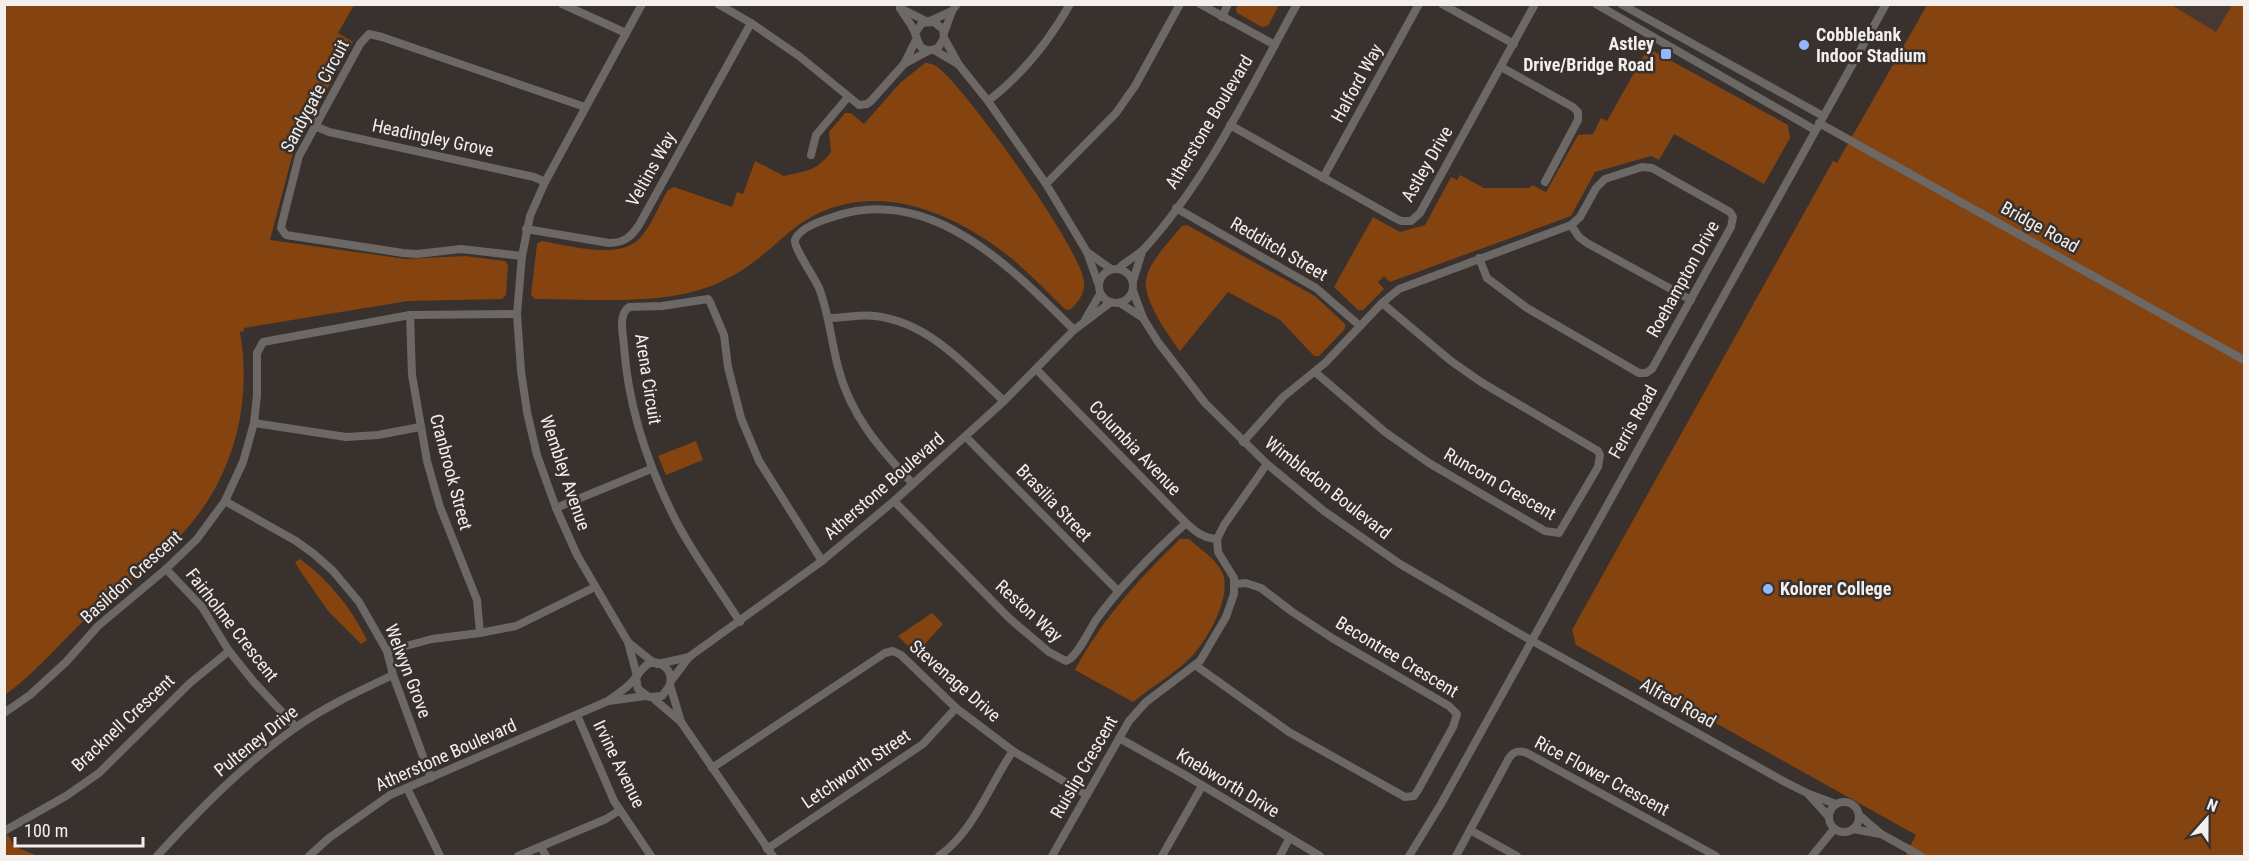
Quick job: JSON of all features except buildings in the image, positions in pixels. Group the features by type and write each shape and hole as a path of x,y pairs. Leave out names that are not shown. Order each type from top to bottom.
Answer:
{"street":[{"path":"562,4 626,33"},
{"name":"Wembley Avenue","path":"636,677 628,642 576,555 537,455 521,371 518,314 526,229 544,182 642,4"},
{"path":"718,4 751,23 799,56 856,104 867,105 904,64 919,26 954,8"},
{"path":"988,101 1024,69 1039,52 1052,36 1070,4"},
{"path":"1046,184 1116,113 1135,86 1180,4"},
{"path":"1200,4 1275,45"},
{"path":"1222,17 1228,4"},
{"name":"Atherstone Boulevard","path":"1115,268 1142,251 1176,208 1230,125 1297,4"},
{"name":"Halford Way","path":"1323,178 1419,4"},
{"path":"1442,4 1514,45"},
{"name":"Astley Drive","path":"1230,125 1401,221 1407,222 1415,219 1535,4"},
{"name":"Bridge Road","path":"1596,4 1819,123 2244,360"},
{"name":"Bridge Road","path":"1621,4 1632,7 1819,123"},
{"name":"Ferris Road","path":"1409,856 1886,4"},
{"path":"898,6 920,46 959,65"},
{"path":"898,6 940,26 959,65 988,101 1046,184 1087,252 1100,294 1115,303 1128,298 1132,291 1133,281 1126,271 1115,268 1087,252"},
{"path":"904,64 941,45 954,8"},
{"name":"Veltins Way","path":"526,229 609,243 629,238 639,225 751,23"},
{"name":"Sandygate Circuit","path":"522,256 461,249 417,254 403,253 286,235 281,228 299,156 360,44 372,34 585,108"},
{"path":"1501,67 1578,112 1578,120 1545,182"},
{"path":"811,155 816,135 848,97"},
{"name":"Headingley Grove","path":"315,126 329,132 534,177 544,182"},
{"name":"Roehampton Drive","path":"1479,258 1487,278 1527,308 1643,373 1652,369 1731,227 1733,217 1730,212 1658,171 1642,167 1605,179 1596,188 1580,217 1571,225"},
{"name":"Redditch Street","path":"1176,208 1317,288 1360,326"},
{"path":"913,484 873,440 850,403 838,368 829,318 817,284 795,246 796,237 823,220 847,212 887,209 920,216 986,249 1022,278 1074,330"},
{"path":"1243,442 1283,397 1315,372 1382,303 1399,289 1571,225 1579,237 1587,243 1691,300"},
{"name":"Atherstone Boulevard","path":"1133,281 1142,251"},
{"path":"1098,283 1101,276 1115,268"},
{"name":"Wimbledon Boulevard","path":"1132,291 1143,318 1183,376 1243,442 1267,464 1369,544 1531,640"},
{"name":"Atherstone Boulevard","path":"671,683 689,657 822,561 966,437 1084,320 1100,294"},
{"name":"Arena Circuit","path":"740,622 675,519 651,469 640,437 624,358 623,314 629,307 663,306 708,299 724,335 734,394 746,432 759,461 822,561"},
{"name":"Atherstone Boulevard","path":"1084,320 1115,303"},
{"name":"Wimbledon Boulevard","path":"1115,303 1143,318"},
{"name":"Runcorn Crescent","path":"1315,372 1385,432 1429,463 1545,531 1559,533 1598,467 1600,455 1598,451 1481,382 1451,361 1382,303"},
{"name":"Basildon Crescent","path":"4,713 30,695 66,662 98,626 166,569 197,539 225,501 243,462 254,423 257,353 263,342 410,315 518,314"},
{"name":"Cranbrook Street","path":"410,315 412,375 420,427 440,507 477,600 480,633"},
{"path":"829,318 874,316 899,321 918,329 944,345 1004,401"},
{"name":"Columbia Avenue","path":"1036,369 1186,523 1198,534 1217,539"},
{"path":"254,423 346,437 378,435 420,427"},
{"name":"Brasilia Street","path":"966,437 1118,591"},
{"path":"1234,584 1230,570 1218,552 1217,539 1222,527 1267,464"},
{"path":"556,508 651,469"},
{"name":"Welwyn Grove","path":"225,501 296,541 333,571 359,602 387,651 393,675 431,778"},
{"name":"Reston Way","path":"894,501 1009,618 1061,659 1071,660 1094,622 1118,591 1186,523"},
{"name":"Fairholme Crescent","path":"166,569 202,607 229,651 253,681 296,727"},
{"name":"Becontree Crescent","path":"1195,665 1289,732 1405,797 1414,796 1453,727 1457,714 1450,706 1332,638 1261,588 1252,584 1234,584"},
{"name":"Ruislip Crescent","path":"1052,856 1135,713 1195,665 1207,651 1231,606 1234,584"},
{"path":"387,651 432,639 516,626 587,593 595,587"},
{"name":"Alfred Road","path":"1531,640 1809,794 1836,804"},
{"name":"Wembley Avenue","path":"628,642 656,663"},
{"name":"Bracknell Crescent","path":"4,831 66,796 99,773 190,683 229,651"},
{"name":"Stevenage Drive","path":"712,768 885,653 892,651 901,655 956,708 1013,751 1087,795"},
{"name":"Atherstone Boulevard","path":"656,663 689,657"},
{"path":"681,722 666,668 656,663 645,665 636,677 638,689 681,722 773,856"},
{"name":"Pulteney Drive","path":"157,856 225,786 268,748 296,727 335,703 393,675"},
{"name":"Atherstone Boulevard","path":"309,856 328,838 390,795 608,701 636,677"},
{"path":"649,697 666,693 671,683"},
{"name":"Atherstone Boulevard","path":"608,701 649,697"},
{"name":"Letchworth Street","path":"767,849 923,744 956,708"},
{"name":"Irvine Avenue","path":"577,715 611,795 651,856"},
{"name":"Knebworth Drive","path":"1119,738 1320,856"},
{"path":"939,856 960,838 972,822 1013,751"},
{"name":"Rice Flower Crescent","path":"1456,856 1511,755 1516,751 1522,751 1716,856"},
{"path":"1162,856 1202,786"},
{"path":"407,788 440,856"},
{"name":"Alfred Road","path":"1809,794 1828,816"},
{"path":"1881,834 1853,829 1844,832 1834,829 1828,816 1829,811 1836,804 1850,803 1859,815 1881,834 1921,856"},
{"path":"518,856 606,819 620,810"},
{"path":"1853,829 1859,815"},
{"path":"1812,856 1834,829"},
{"path":"1470,830 1517,856"},
{"path":"1280,856 1289,839"},
{"path":"541,847 546,856"}],"shaded area":[{"path":"5,4 354,5 338,33 353,42 294,149 270,240 406,259 465,256 505,261 508,265 506,295 502,299 408,301 244,328 244,331 240,332 243,387 240,415 226,467 214,491 199,514 160,556 91,614 28,676 5,695"},
{"path":"1238,4 1279,5 1268,26 1262,27 1237,13"},
{"path":"1927,5 2172,5 2216,32 2232,5 2244,5 2244,856 1905,856 1916,835 1576,645 1572,630 1833,161 1837,163"},
{"path":"2172,5 2232,5 2216,32"},
{"path":"1648,48 1788,125 1790,138 1764,184 1674,134 1659,160 1651,156 1595,172 1571,216 1390,282 1384,276 1378,282 1384,289 1363,310 1358,310 1334,287 1373,217 1400,232 1425,225 1451,177 1457,180 1460,175 1484,188 1530,188 1532,185 1546,192 1578,135 1593,134 1601,118 1607,121"},
{"path":"925,63 939,68 975,108 1022,172 1064,238 1078,264 1084,282 1081,297 1071,309 1066,310 1019,265 980,236 933,212 883,201 858,202 833,208 808,219 740,272 711,286 691,292 624,300 535,299 531,295 537,244 541,241 593,250 620,249 631,245 644,233 668,190 674,187 732,207 737,192 743,194 755,161 784,176 816,167 831,152 829,132 845,113 851,113 864,124 900,83"},
{"path":"1187,225 1315,296 1345,324 1345,329 1319,356 1314,356 1280,320 1228,292 1180,351 1152,307 1146,280 1151,266 1161,252 1182,226"},
{"path":"696,441 703,460 666,475 658,456"},
{"path":"1180,539 1189,539 1219,567 1225,582 1222,604 1205,639 1192,656 1133,702 1075,670 1097,634 1122,600"},
{"path":"300,559 338,595 367,640 361,644 328,611 295,562"},
{"path":"932,613 943,624 916,654 898,636"},
{"path":"8,835 15,847 39,856 5,856 5,836"}],"place":[{"name":"Cobblebank Indoor Stadium","path":"1804,45"},
{"name":"Astley Drive/Bridge Road","path":"1666,54"},
{"name":"Kolorer College","path":"1768,589"}]}
